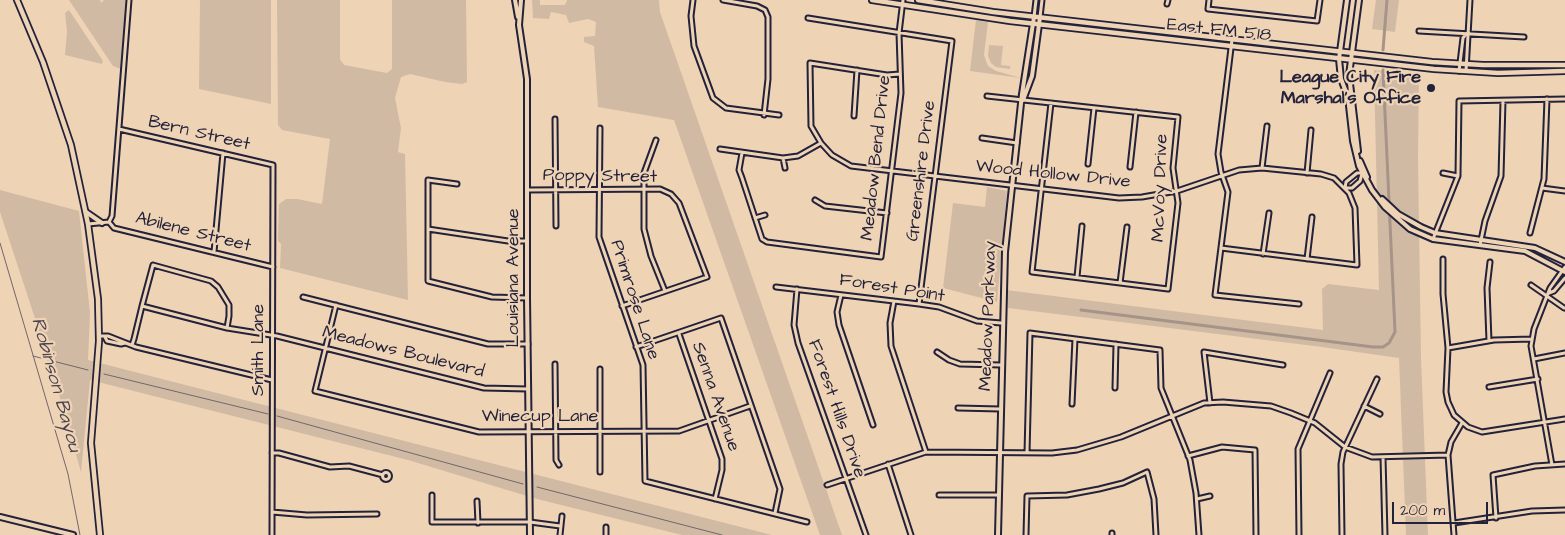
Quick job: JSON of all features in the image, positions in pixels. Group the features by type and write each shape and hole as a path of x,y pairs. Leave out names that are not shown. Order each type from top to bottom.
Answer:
{"main road":[{"path":"17,0 43,62 71,145 88,224 98,300 99,336 91,443 100,535"},
{"name":"East FM 518","path":"872,0 1038,24 1434,69 1460,71 1565,71"},
{"name":"East FM 518","path":"918,0 1040,18 1434,62 1565,65"},
{"path":"1156,31 1156,38"},
{"path":"1434,62 1434,69"}],"street":[{"path":"88,224 109,222 112,216 130,0"},
{"name":"Louisiana Avenue","path":"516,0 527,79 530,535"},
{"name":"Louisiana Avenue","path":"520,22 521,0"},
{"path":"693,0 691,16 694,46 713,98 726,108 764,115 779,115"},
{"path":"723,0 757,6 765,10 768,17 768,78 764,115"},
{"path":"1034,17 1036,0"},
{"path":"1040,18 1042,0"},
{"path":"1209,0 1208,9 1317,21 1320,0"},
{"path":"1347,0 1339,58 1341,79 1348,97 1353,140 1364,173 1386,207 1410,229 1433,239 1525,251 1564,270 1550,288 1532,339 1552,465"},
{"path":"1359,0 1349,75 1355,136 1364,173 1382,199 1394,214 1435,233 1535,248 1565,262"},
{"path":"1460,71 1463,38 1466,34 1470,0"},
{"name":"Meadow Bend Drive","path":"755,218 762,239 767,242 881,257 901,93 899,33 903,3"},
{"name":"Meadow Parkway","path":"998,535 1001,323 1005,252 1031,23 1034,17"},
{"path":"808,18 899,33"},
{"name":"Meadow Parkway","path":"1023,100 1032,76 1040,18"},
{"path":"1419,31 1524,37"},
{"name":"Greenshire Drive","path":"899,33 952,42 919,304"},
{"path":"1466,34 1468,39 1466,71"},
{"path":"1232,40 1218,154 1228,192 1215,295 1299,304"},
{"name":"Wood Hollow Drive","path":"858,70 810,63 811,126 821,143 832,155 851,166 1119,198 1142,197 1176,191 1239,170 1262,168 1307,172 1334,178 1345,188"},
{"path":"854,116 858,70 887,75 900,74"},
{"path":"987,96 1136,112 1130,167"},
{"path":"1530,233 1545,170 1544,126 1547,99"},
{"path":"1433,239 1458,176 1459,101 1565,99"},
{"path":"1480,245 1485,221 1501,176 1504,101"},
{"path":"1051,103 1032,272 1120,283 1127,227"},
{"path":"1088,164 1094,108"},
{"name":"McVoy Drive","path":"1120,283 1168,289 1178,203 1173,168 1178,117 1136,112"},
{"path":"555,119 556,226"},
{"path":"1262,168 1267,126"},
{"name":"Primrose Lane","path":"600,128 599,237 643,365 645,481 716,498"},
{"name":"Bern Street","path":"119,129 273,165"},
{"path":"1307,172 1311,130"},
{"path":"982,138 1017,143"},
{"path":"622,306 665,291 651,256 644,229 644,173 656,140"},
{"path":"720,149 742,154 784,158 798,156 821,143"},
{"path":"214,252 223,153"},
{"path":"742,154 739,170 755,218 765,215"},
{"path":"784,158 785,168"},
{"name":"Smith Lane","path":"272,535 274,453 272,380 273,165"},
{"path":"1221,248 1357,265 1355,208 1345,188 1346,182 1357,173 1364,173"},
{"path":"1345,188 1352,188 1360,181 1364,173"},
{"path":"1443,173 1458,176"},
{"path":"457,184 428,180 428,281 492,297 527,298"},
{"name":"Poppy Street","path":"527,190 645,188 660,189 671,194 679,202 707,277 665,291"},
{"path":"1542,188 1565,191"},
{"path":"815,200 825,206 887,213"},
{"path":"86,212 102,223"},
{"path":"1263,254 1269,213"},
{"path":"1307,259 1312,216"},
{"name":"Abilene Street","path":"109,222 114,228 273,267"},
{"path":"1077,277 1082,226"},
{"path":"428,228 508,241 527,241"},
{"path":"1443,259 1443,294 1448,348 1446,392 1448,402 1462,423 1482,432 1565,419"},
{"path":"1489,341 1487,288 1490,262"},
{"path":"132,345 153,265 211,281 218,286 229,305 227,328"},
{"path":"1548,295 1565,278"},
{"path":"1531,285 1548,295 1564,308"},
{"name":"Forest Point","path":"776,287 939,307 977,321 1001,323"},
{"name":"Forest Hills Drive","path":"797,289 794,325 798,344 866,535"},
{"path":"841,295 837,312 839,325 873,424"},
{"path":"303,297 488,344 528,344"},
{"path":"894,301 890,323 891,346 926,452"},
{"path":"326,348 336,305"},
{"name":"Meadows Boulevard","path":"142,306 227,328 326,348 484,388 528,389"},
{"path":"636,347 679,334 721,318 780,488 775,513"},
{"path":"1027,452 1030,333 1160,350 1161,388 1188,456 1196,499 1199,535"},
{"name":"Senna Avenue","path":"679,334 722,459 722,470 716,498"},
{"path":"99,336 108,336 132,345 272,380"},
{"path":"1072,404 1075,339"},
{"path":"1448,348 1489,341 1532,339"},
{"path":"1115,388 1116,344"},
{"name":"Winecup Lane","path":"326,348 315,391 480,432 679,430 750,406"},
{"path":"938,352 949,360 960,364 1001,366"},
{"path":"1210,403 1204,352 1283,365"},
{"path":"1534,359 1565,353"},
{"path":"556,364 556,460 559,465"},
{"path":"600,369 600,472"},
{"path":"1299,535 1298,449 1330,373"},
{"path":"1342,535 1340,464 1345,447 1377,378"},
{"path":"1489,387 1538,379"},
{"path":"827,485 926,452 1052,453 1096,445 1121,437 1172,415 1210,403 1223,402 1271,406 1309,421 1345,447 1372,457 1448,456"},
{"path":"1364,406 1380,414"},
{"path":"958,408 1000,409"},
{"path":"1454,535 1448,456 1451,442 1462,423"},
{"path":"1188,456 1222,447 1240,447 1255,450 1256,535"},
{"path":"274,453 330,467 350,466 382,475"},
{"path":"1383,457 1385,535"},
{"path":"888,464 911,535"},
{"path":"1496,518 1493,475 1565,464"},
{"path":"1026,535 1026,496 1075,493 1123,483 1147,472 1154,499 1156,535"},
{"path":"432,495 432,522 530,522 560,526"},
{"path":"939,495 999,495"},
{"path":"1196,499 1210,496"},
{"path":"716,498 807,522"},
{"path":"478,502 478,523"},
{"path":"1454,523 1532,511 1565,510"},
{"path":"272,512 307,515 377,514"},
{"path":"560,535 562,516"},
{"path":"0,517 72,535"},
{"path":"606,526 606,535"}],"shaded area":[{"path":"69,0 100,0 101,3 104,0 127,0 121,69 113,66"},
{"path":"200,0 271,0 271,104 199,89"},
{"path":"277,0 340,0 340,59 344,65 387,73 392,69 392,0 466,0 467,82 462,84 445,82 410,74 401,77 395,98 401,128 398,152 405,154 408,300 280,268 281,244 278,241 279,204 286,199 297,199 322,204 330,139 282,130 278,125"},
{"path":"532,0 540,0 540,5 565,5 567,0 659,0 660,12 842,535 820,535 674,120 598,107 594,46 584,42 584,37 595,36 596,22 588,19 569,23 566,15 551,12 549,19 533,18"},
{"path":"1376,0 1399,0 1395,32 1372,29"},
{"path":"69,10 103,61 102,64 65,55 67,32 65,13"},
{"path":"976,20 988,22 984,55 988,66 996,71 1021,78 970,71"},
{"path":"989,45 1003,46 1001,65 1010,66 1010,69 996,67 991,63 988,56"},
{"path":"1374,70 1419,75 1418,158 1421,358 1428,535 1406,535 1399,358 1008,308 1006,290 1323,330 1322,289 1328,284 1379,290"},
{"path":"987,187 1007,191 997,302 943,288 953,203 985,207"},
{"path":"0,190 79,211 90,313 88,360 772,535 682,535 537,499 408,460 90,380 81,472 52,370 0,212"}],"waterway":[{"path":"1383,50 1387,0"},
{"path":"1081,310 1373,347 1383,347 1389,343 1395,332 1383,70"},
{"name":"Robinson Bayou","path":"0,243 68,474 80,535"},
{"path":"33,356 88,370"},
{"path":"104,374 268,414"},
{"path":"277,416 523,484"},
{"path":"537,487 722,535"}],"place":[{"name":"League City Fire Marshal's Office","path":"1431,88"}]}
